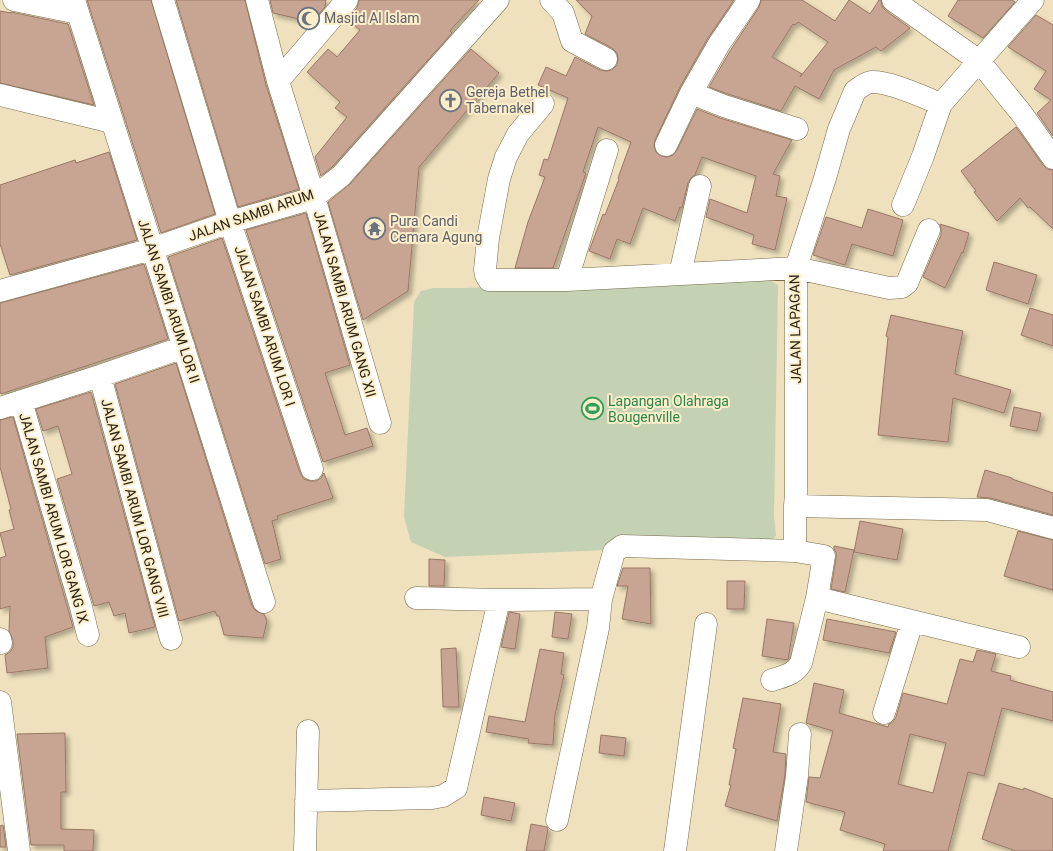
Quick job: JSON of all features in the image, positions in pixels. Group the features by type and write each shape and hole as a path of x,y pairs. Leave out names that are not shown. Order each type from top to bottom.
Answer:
{"street":[{"path":"14,0 76,6"},
{"name":"JALAN SAMBI ARUM LOR I","path":"163,0 230,222 312,469"},
{"name":"JALAN SAMBI ARUM GANG XII","path":"257,0 278,81 314,197 380,424"},
{"path":"278,81 347,0"},
{"name":"JALAN SAMBI ARUM","path":"0,291 152,249 230,222 314,197 341,176 498,0"},
{"path":"551,0 563,13 572,41 606,59"},
{"path":"666,145 691,93 719,44 749,0"},
{"path":"893,0 979,61 1022,114 1053,158"},
{"path":"903,205 923,156 941,104 1033,0"},
{"name":"JALAN SAMBI ARUM LOR II","path":"76,6 264,602"},
{"path":"929,230 907,283 902,287 889,288 796,268 839,129 855,92 860,87 870,82 878,82 891,85 941,104"},
{"path":"691,93 724,106 797,129"},
{"path":"0,95 112,122"},
{"name":"JALAN LAPAGAN","path":"544,104 518,134 506,157 499,179 488,238 486,276 489,280 567,280 796,268 795,551"},
{"path":"567,280 607,150"},
{"path":"680,274 700,186"},
{"path":"0,408 184,347"},
{"name":"JALAN SAMBI ARUM LOR GANG VIII","path":"100,376 171,639"},
{"name":"JALAN SAMBI ARUM LOR GANG IX","path":"21,401 88,635"},
{"path":"795,506 988,510 1053,528"},
{"path":"557,820 598,628 601,599 614,552 622,546 795,551 824,556 817,598 801,663 791,674 772,680"},
{"path":"416,598 500,600 601,599"},
{"path":"817,598 1019,647"},
{"path":"306,801 432,798 443,796 456,788 500,600"},
{"path":"884,713 912,622"},
{"path":"674,851 706,624"},
{"path":"0,702 6,807 19,851"},
{"path":"305,851 308,731"},
{"path":"786,851 797,776 800,734"}],"green space":[{"name":"Lapangan Olahraga Bougenville","path":"744,275 763,277 778,285 774,516 776,536 768,543 445,557 411,542 404,517 414,302 421,291 433,288 466,288"}],"building":[{"path":"87,0 151,0 215,214 161,233"},
{"path":"176,0 245,0 266,85 299,189 238,207"},
{"name":"Masjid Al Islam","path":"270,0 326,0 325,7 312,22 273,13"},
{"path":"359,0 479,0 454,26 450,31 452,33 332,167 321,176 315,157 347,117 335,108 340,102 307,72 328,49 337,57 360,30 347,19 357,8"},
{"path":"576,0 734,0 708,38 680,87 655,140 654,146 656,152 661,156 667,157 673,155 677,150 697,109 720,118 792,140 773,174 780,176 776,196 787,198 775,250 752,244 754,235 706,217 710,199 747,213 756,176 702,157 695,175 688,183 682,208 680,207 675,221 643,208 630,244 617,239 610,259 589,251 603,214 605,215 619,179 618,178 631,142 598,127 583,172 586,173 553,268 515,268 528,222 545,177 539,175 544,159 548,160 568,98 538,85 546,67 566,76 575,57 600,70 612,70 617,65 617,53 612,48 585,34 592,16"},
{"path":"761,0 802,0 835,21 849,0 870,14 879,0 881,0 882,6 885,10 910,28 881,51 876,47 834,70 819,99 795,86 781,111 709,87 730,51 759,7","holes":["798,22 828,42 800,77 802,74 772,57 793,24 795,25"]},
{"path":"958,0 1012,0 1015,2 983,38 948,16"},
{"path":"0,11 68,24 94,105 0,83"},
{"path":"1036,15 1053,25 1053,136 1037,113 1051,100 1034,89 1046,71 1008,47"},
{"name":"Pura Candi Cemara Agung","path":"471,49 499,73 419,167 408,291 363,320 328,202 350,184"},
{"path":"1016,127 1043,165 1047,169 1053,170 1053,229 1030,207 1028,208 1020,198 997,221 974,192 976,191 961,171"},
{"path":"109,152 137,240 10,275 0,244 0,185 75,160 76,163"},
{"path":"868,209 903,220 893,256 852,244 845,265 813,255 826,217 862,228"},
{"path":"306,213 350,365 325,373 345,435 367,428 373,446 323,462 246,230"},
{"path":"940,224 969,233 963,253 962,252 945,288 923,277 941,235"},
{"path":"222,238 300,473 304,479 316,481 321,478 324,473 333,498 277,516 278,519 272,521 281,559 265,564 168,257"},
{"path":"994,262 1037,275 1028,304 986,290"},
{"path":"144,264 168,339 1,394 0,303"},
{"path":"1030,308 1053,315 1053,346 1021,335"},
{"path":"891,315 963,331 955,374 1011,390 1004,413 953,398 948,442 878,435 888,337 886,336"},
{"path":"176,363 252,606 256,611 264,614 267,621 263,638 224,635 219,616 217,616 215,611 179,621 115,384"},
{"path":"91,392 155,627 129,633 125,613 114,616 109,602 94,606 57,479 72,474 58,426 43,431 36,409"},
{"path":"1014,407 1041,413 1037,431 1010,426"},
{"path":"13,417 73,627 45,637 48,668 7,673 5,655 10,652 13,647 13,640 9,631 10,606 0,609 0,558 6,556 0,533 14,529 9,510 11,509 0,467 0,420"},
{"path":"985,470 1053,493 1053,515 990,498 977,497"},
{"path":"860,521 903,529 897,560 854,552"},
{"path":"1018,531 1053,540 1053,590 1004,576"},
{"path":"834,546 854,550 845,592 831,589 836,558"},
{"path":"429,559 445,560 444,586 429,586"},
{"path":"623,568 650,568 651,624 622,619 628,586 617,586"},
{"path":"727,581 745,581 744,609 727,609"},
{"path":"509,612 520,614 515,649 501,647"},
{"path":"555,612 572,614 568,639 552,637"},
{"path":"767,619 794,623 788,660 762,656"},
{"path":"827,619 896,632 889,653 823,640"},
{"path":"456,648 459,707 443,707 441,649"},
{"path":"540,649 564,653 561,674 564,675 555,715 553,745 528,743 529,739 486,732 489,716 525,722"},
{"path":"977,650 996,654 991,671 1011,676 1010,680 1053,692 1053,721 1002,708 984,776 968,772 948,851 883,851 885,844 840,830 845,812 806,802 809,777 820,778 833,731 806,723 814,683 844,690 839,713 888,727 896,717 903,693 947,704 960,659 973,662","holes":["910,734 946,743 933,793 898,784"]},
{"path":"743,698 781,704 773,752 786,754 785,775 777,821 725,806 731,785 729,785 736,749 733,748"},
{"path":"65,733 66,792 61,792 61,829 94,830 93,851 64,851 64,845 31,845 17,734"},
{"path":"601,735 626,738 624,756 599,753"},
{"path":"999,783 1023,790 1024,788 1053,799 1053,851 1016,851 982,839"},
{"path":"484,797 515,803 511,821 481,815"},
{"path":"531,824 547,827 548,829 544,851 526,851"},
{"path":"3,825 6,847 0,847 0,826"}],"place":[{"name":"Masjid Al Islam","path":"308,18"},
{"name":"Gereja Bethel Tabernakel","path":"450,100"},
{"name":"Pura Candi Cemara Agung","path":"375,229"},
{"name":"Lapangan Olahraga Bougenville","path":"592,409"}]}
